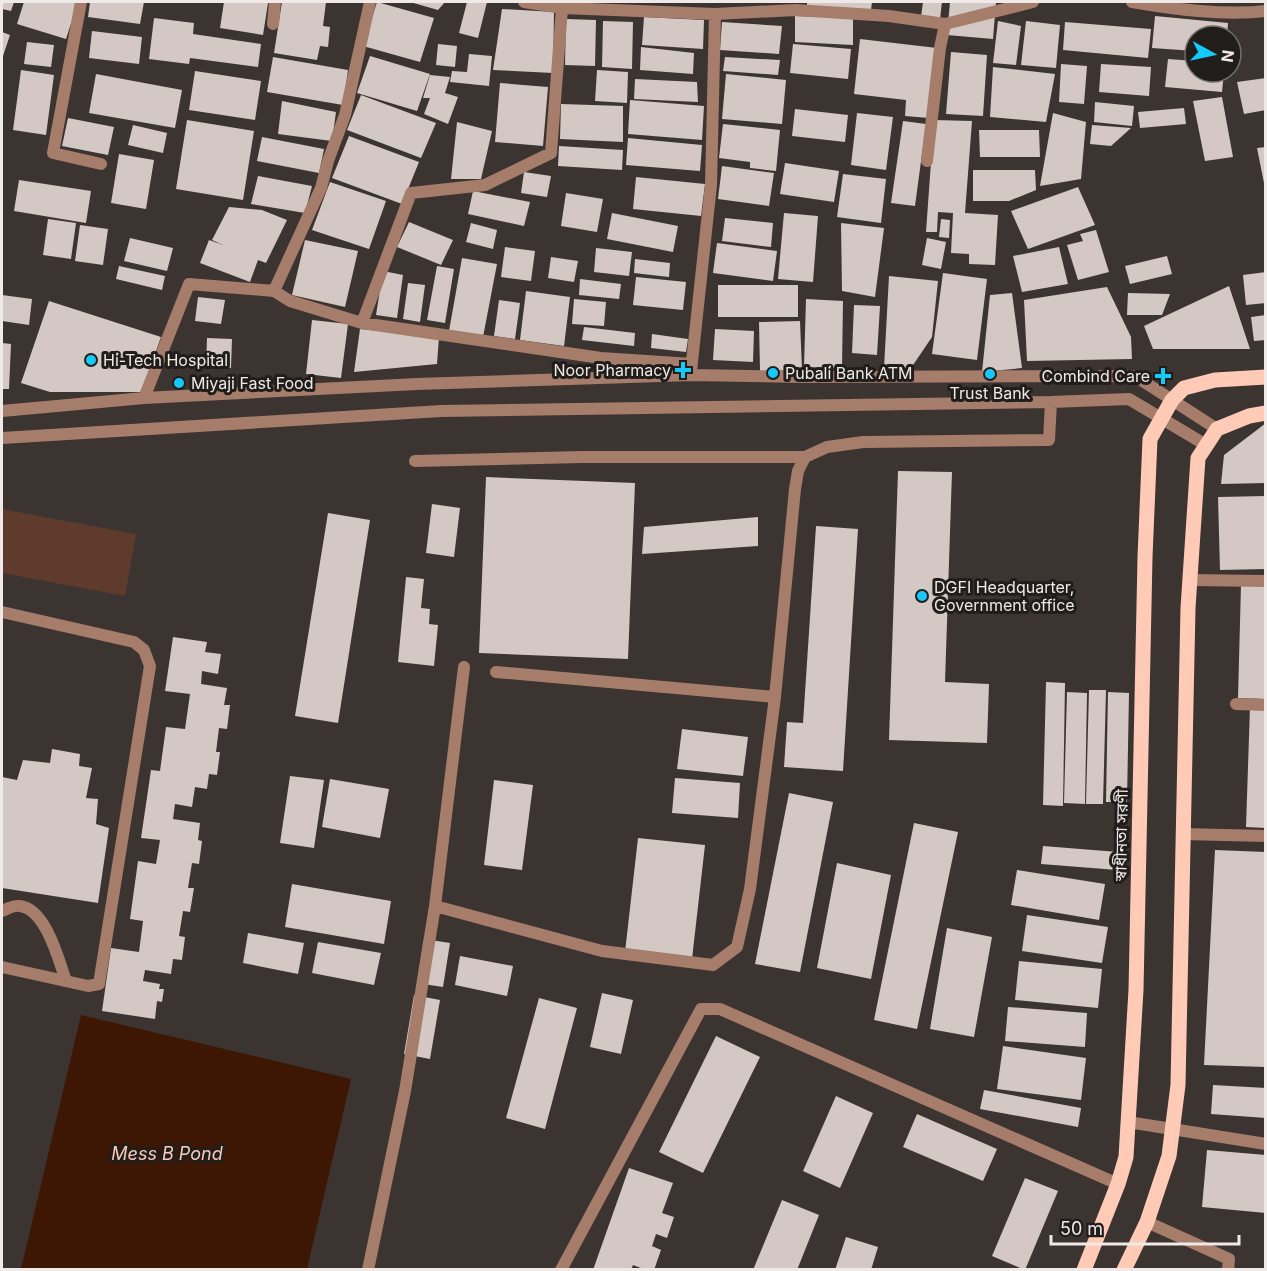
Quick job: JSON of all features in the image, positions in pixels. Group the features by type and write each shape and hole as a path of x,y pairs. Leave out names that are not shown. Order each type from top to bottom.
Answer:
{"main road":[{"path":"1172,400 1185,388 1215,380 1266,377"},
{"name":"স্বাধীনতা সরণী","path":"1084,1269 1118,1184 1126,1156 1136,990 1145,557 1150,439 1172,400"},
{"path":"1124,1269 1147,1222 1169,1156 1178,1085 1190,580 1202,452 1217,429 1249,416 1266,413"}],"street":[{"path":"81,2 53,153 101,164"},
{"path":"273,24 275,2"},
{"path":"274,291 321,189 327,161 345,115 370,2"},
{"path":"524,2 562,8 715,14 797,6 945,24 1033,2"},
{"path":"1132,2 1160,7 1225,12 1266,11"},
{"path":"362,323 411,193 485,185 551,153 562,8"},
{"path":"691,370 711,185 715,14"},
{"path":"927,161 940,48 945,24"},
{"path":"144,398 189,284 274,291 290,301 362,323 691,370"},
{"path":"2,411 144,398 691,370 1135,376 1217,429"},
{"path":"2,438 441,411 1130,399 1162,418 1202,452"},
{"path":"415,461 582,457 805,457 827,447 863,442 1049,440 1051,402"},
{"path":"435,906 602,951 713,965 736,947 750,889 774,697 795,489 798,471 805,457"},
{"path":"1190,580 1266,581"},
{"path":"2,612 134,642 144,651 150,666 99,984 88,986 2,967"},
{"path":"368,1269 405,1091 435,906 464,667"},
{"path":"496,672 774,697"},
{"path":"1236,705 1266,705"},
{"path":"1183,834 1266,836"},
{"path":"2,911 12,906 20,906 37,916 52,941 66,981"},
{"path":"561,1269 701,1009 720,1009 1118,1184"},
{"path":"1128,1122 1266,1144"},
{"path":"1147,1222 1229,1259 1228,1269"}],"shaded area":[{"path":"2,509 136,534 125,596 2,573"}],"water":[{"name":"Mess B Pond","path":"81,1015 351,1079 307,1269 21,1269"}],"building":[{"path":"2,2 14,2 11,11 2,9"},
{"path":"24,2 78,2 66,39 17,24"},
{"path":"90,2 144,2 140,24 88,17"},
{"path":"224,2 268,3 263,35 220,28"},
{"path":"282,2 326,2 323,26 330,27 328,47 320,46 317,60 274,53"},
{"path":"377,2 434,18 420,62 363,46"},
{"path":"410,2 445,2 438,10"},
{"path":"467,2 487,2 478,38 459,33"},
{"path":"807,2 872,2 871,10 807,6"},
{"path":"923,2 942,2 940,19 921,17"},
{"path":"950,2 996,2 993,39 947,35"},
{"path":"502,9 554,12 553,73 493,70"},
{"path":"795,16 853,18 853,45 795,42"},
{"path":"1155,16 1228,23 1183,24 1183,50 1152,48"},
{"path":"644,17 704,20 703,49 642,45"},
{"path":"154,18 194,23 193,34 261,44 258,67 190,58 189,64 149,59"},
{"path":"566,19 596,20 595,66 565,65"},
{"path":"603,21 633,22 632,69 602,67"},
{"path":"998,21 1021,26 1016,65 993,63"},
{"path":"1026,21 1060,25 1056,68 1021,65"},
{"path":"722,22 782,26 779,54 720,50"},
{"path":"1065,22 1151,29 1148,58 1063,50"},
{"path":"92,31 142,37 139,64 89,58"},
{"path":"2,32 10,35 2,59"},
{"path":"860,39 937,48 929,118 905,116 906,100 854,94"},
{"path":"27,42 54,45 51,67 24,64"},
{"path":"438,44 457,46 455,67 436,65"},
{"path":"793,44 851,49 848,79 790,73"},
{"path":"641,47 694,53 693,74 640,70"},
{"path":"951,52 987,55 983,116 946,114"},
{"path":"469,54 492,56 489,86 450,82 452,71 467,72"},
{"path":"370,56 430,74 417,111 357,93"},
{"path":"273,57 348,70 343,105 267,92"},
{"path":"725,57 780,60 778,75 723,71"},
{"path":"1168,59 1183,60 1183,84 1223,84 1222,92 1165,87"},
{"path":"1061,64 1087,66 1084,104 1059,102"},
{"path":"1101,64 1151,67 1149,96 1099,92"},
{"path":"993,67 1055,74 1046,122 990,117"},
{"path":"21,70 54,75 46,135 13,130"},
{"path":"597,70 628,72 627,103 595,101"},
{"path":"195,71 261,81 255,120 189,110"},
{"path":"96,74 182,90 175,128 89,113"},
{"path":"726,74 786,80 782,124 722,119"},
{"path":"430,75 450,77 445,93 458,97 448,124 424,114 430,98 423,98"},
{"path":"1266,78 1266,110 1244,114 1237,84 1243,84 1243,81"},
{"path":"635,79 697,82 698,102 634,99"},
{"path":"500,83 548,87 543,146 495,142"},
{"path":"361,95 436,123 421,158 347,130"},
{"path":"1222,97 1233,157 1205,161 1193,101"},
{"path":"630,100 704,106 702,140 628,134"},
{"path":"282,101 336,112 332,141 278,134"},
{"path":"1095,102 1134,106 1132,126 1094,122"},
{"path":"561,104 623,106 623,142 560,139"},
{"path":"1184,108 1186,124 1140,128 1138,112"},
{"path":"795,109 848,115 845,142 792,136"},
{"path":"857,113 893,117 886,170 851,165"},
{"path":"1053,113 1086,122 1081,179 1040,186"},
{"path":"68,118 114,127 108,155 62,146"},
{"path":"187,120 254,131 243,200 176,189"},
{"path":"934,120 972,121 965,213 998,215 995,265 969,264 969,254 951,253 953,213 938,212 937,232 926,232"},
{"path":"903,121 926,124 915,206 891,203"},
{"path":"457,122 492,131 481,179 451,179"},
{"path":"723,124 780,130 776,171 750,168 750,162 719,158"},
{"path":"133,125 167,133 163,153 128,145"},
{"path":"1092,125 1131,128 1111,146 1090,144"},
{"path":"979,130 1039,130 1040,157 980,157"},
{"path":"349,136 419,162 402,204 332,178"},
{"path":"262,137 324,149 319,173 257,161"},
{"path":"628,138 702,145 700,171 626,165"},
{"path":"559,146 623,150 622,170 558,166"},
{"path":"1266,147 1266,183 1264,183 1257,148"},
{"path":"119,154 154,160 146,209 111,203"},
{"path":"785,163 839,171 834,202 780,194"},
{"path":"722,166 774,173 769,206 718,199"},
{"path":"973,170 1035,170 1036,190 1009,201 973,201"},
{"path":"524,172 551,176 547,197 521,193"},
{"path":"843,174 886,179 881,223 837,217"},
{"path":"258,176 312,186 305,213 251,204"},
{"path":"636,177 705,184 701,216 633,209"},
{"path":"19,180 91,191 86,223 14,211"},
{"path":"330,182 386,201 369,249 312,230"},
{"path":"1078,187 1095,225 1028,249 1011,211"},
{"path":"473,191 530,202 524,226 468,214"},
{"path":"566,193 603,199 597,232 561,226"},
{"path":"229,207 262,210 287,220 266,263 258,260 250,282 200,263 209,240 223,245 212,240"},
{"path":"612,213 678,226 673,252 607,239"},
{"path":"784,213 818,216 813,282 778,279"},
{"path":"725,218 773,223 771,247 722,241"},
{"path":"48,219 76,223 71,259 43,255"},
{"path":"941,219 950,220 949,238 939,237"},
{"path":"409,222 453,240 441,265 397,247"},
{"path":"471,223 497,230 493,249 466,242"},
{"path":"841,223 884,228 875,297 842,291"},
{"path":"80,225 108,229 103,265 75,261"},
{"path":"1096,230 1109,272 1078,280 1067,245 1083,241 1080,234"},
{"path":"130,238 173,248 167,271 124,261"},
{"path":"927,238 946,242 941,269 922,265"},
{"path":"305,240 358,251 345,307 292,295"},
{"path":"717,243 777,251 773,281 713,273"},
{"path":"505,247 535,251 531,281 501,277"},
{"path":"1059,247 1068,284 1022,292 1013,256"},
{"path":"596,248 632,252 629,276 594,272"},
{"path":"1167,256 1172,274 1130,284 1125,266"},
{"path":"551,257 578,261 574,282 548,278"},
{"path":"462,258 497,264 483,337 449,331"},
{"path":"635,259 670,263 669,277 634,273"},
{"path":"119,266 165,276 162,290 116,279"},
{"path":"437,266 454,269 445,323 427,320"},
{"path":"383,271 403,275 397,318 376,315"},
{"path":"1266,272 1266,303 1246,305 1243,275"},
{"path":"943,273 987,279 977,360 932,354"},
{"path":"889,276 938,281 932,337 909,371 884,368"},
{"path":"636,277 686,282 683,310 633,305"},
{"path":"580,279 621,284 619,299 579,295"},
{"path":"408,283 425,285 420,322 403,319"},
{"path":"718,285 798,285 798,317 718,317"},
{"path":"1229,286 1250,349 1153,349 1144,326"},
{"path":"1107,287 1131,337 1132,359 1027,361 1024,300"},
{"path":"526,291 570,297 564,346 520,340"},
{"path":"1012,293 1022,368 982,372 990,295"},
{"path":"1128,293 1170,294 1162,315 1127,315"},
{"path":"2,295 32,299 29,325 2,321"},
{"path":"198,297 225,300 221,324 195,321"},
{"path":"574,299 606,302 604,326 572,324"},
{"path":"806,299 843,301 842,368 804,367"},
{"path":"499,300 520,303 515,339 494,336"},
{"name":"Hi-Tech Hospital","path":"49,301 161,337 141,392 50,392 21,383"},
{"path":"854,305 880,306 877,355 852,353"},
{"path":"1266,315 1266,340 1254,341 1251,317"},
{"path":"312,320 348,324 341,378 306,374"},
{"path":"800,321 802,370 760,371 759,322"},
{"path":"584,327 635,333 634,346 582,340"},
{"path":"360,329 439,337 437,364 354,372"},
{"path":"715,329 754,331 753,362 713,360"},
{"path":"652,334 688,339 686,352 651,348"},
{"path":"207,338 232,339 231,368 206,367"},
{"path":"2,343 11,344 9,389 2,389"},
{"path":"1266,423 1266,483 1221,484 1224,455"},
{"path":"898,471 952,472 945,682 989,684 987,743 889,740"},
{"path":"486,477 635,483 628,659 479,653"},
{"path":"1266,496 1266,569 1220,570 1218,497"},
{"path":"432,504 460,508 454,557 426,553"},
{"path":"328,513 370,520 338,723 295,716"},
{"path":"758,517 758,546 642,554 644,527"},
{"path":"816,526 858,529 843,771 784,767 787,722 803,723"},
{"path":"406,577 424,579 421,608 430,609 429,624 438,625 434,666 398,662"},
{"path":"1241,585 1266,586 1266,699 1238,698"},
{"path":"173,637 207,642 205,652 221,654 218,674 202,671 201,684 227,688 224,705 230,705 227,729 219,728 216,752 220,752 217,775 209,774 207,789 195,787 192,807 175,804 173,819 200,823 198,840 202,841 199,864 192,863 188,888 194,888 190,912 183,911 179,936 185,937 182,960 173,959 171,974 145,970 143,981 160,984 159,989 164,989 162,1002 157,1001 155,1019 102,1011 111,948 139,952 143,921 130,919 138,861 156,864 160,840 141,838 151,770 160,771 166,727 185,729 190,694 165,691"},
{"path":"1046,682 1065,683 1063,806 1043,805"},
{"path":"1089,690 1106,690 1103,804 1086,804"},
{"path":"1067,692 1087,693 1085,804 1064,803"},
{"path":"1108,692 1129,693 1127,802 1106,802"},
{"path":"1250,707 1266,708 1266,828 1246,827"},
{"path":"682,729 748,737 743,776 677,769"},
{"path":"52,749 80,754 79,766 92,768 86,798 98,799 96,824 109,828 98,903 2,888 2,777 17,780 23,760 50,763"},
{"path":"290,776 324,780 314,848 280,843"},
{"path":"675,778 740,783 738,818 672,813"},
{"path":"330,779 389,789 380,838 322,827"},
{"path":"494,780 533,785 522,870 484,865"},
{"path":"789,793 833,802 800,972 755,964"},
{"path":"914,823 958,832 917,1029 874,1020"},
{"path":"638,838 705,845 692,959 625,952"},
{"path":"1043,846 1118,852 1117,870 1041,864"},
{"path":"1215,850 1266,852 1266,1067 1204,1065"},
{"path":"837,863 891,875 871,979 817,968"},
{"path":"1017,870 1105,884 1099,920 1011,905"},
{"path":"292,884 391,901 384,944 285,927"},
{"path":"1027,915 1108,927 1102,963 1022,951"},
{"path":"947,928 992,937 974,1037 930,1029"},
{"path":"248,933 304,943 298,974 243,963"},
{"path":"424,939 450,943 443,987 417,983"},
{"path":"318,942 381,953 374,985 312,973"},
{"path":"460,956 513,966 507,996 455,985"},
{"path":"1019,961 1102,969 1098,1008 1015,1000"},
{"path":"602,993 633,1000 621,1054 590,1047"},
{"path":"414,995 440,1000 430,1059 404,1054"},
{"path":"539,998 577,1008 545,1129 506,1118"},
{"path":"1008,1007 1087,1013 1085,1047 1005,1041"},
{"path":"716,1036 760,1057 703,1173 659,1152"},
{"path":"1003,1046 1086,1058 1081,1100 997,1089"},
{"path":"1213,1085 1266,1088 1266,1118 1211,1114"},
{"path":"984,1090 1081,1108 1078,1127 980,1109"},
{"path":"836,1096 873,1113 840,1188 803,1171"},
{"path":"917,1114 997,1149 983,1181 903,1147"},
{"path":"1207,1150 1266,1155 1266,1213 1202,1207"},
{"path":"629,1168 673,1183 662,1213 674,1217 667,1238 656,1234 652,1246 661,1250 654,1270 646,1270 633,1265 631,1270 593,1270"},
{"path":"1025,1178 1058,1191 1025,1270 992,1256"},
{"path":"782,1200 819,1215 797,1270 753,1270"},
{"path":"846,1237 878,1247 871,1270 835,1270"}],"place":[{"name":"Hi-Tech Hospital","path":"91,360"},
{"name":"Noor Pharmacy","path":"683,370"},
{"name":"Pubali Bank ATM","path":"773,373"},
{"name":"Trust Bank","path":"990,374"},
{"name":"Combind Care","path":"1163,376"},
{"name":"Miyaji Fast Food","path":"179,383"},
{"name":"DGFI Headquarter, Government office","path":"922,596"}]}
